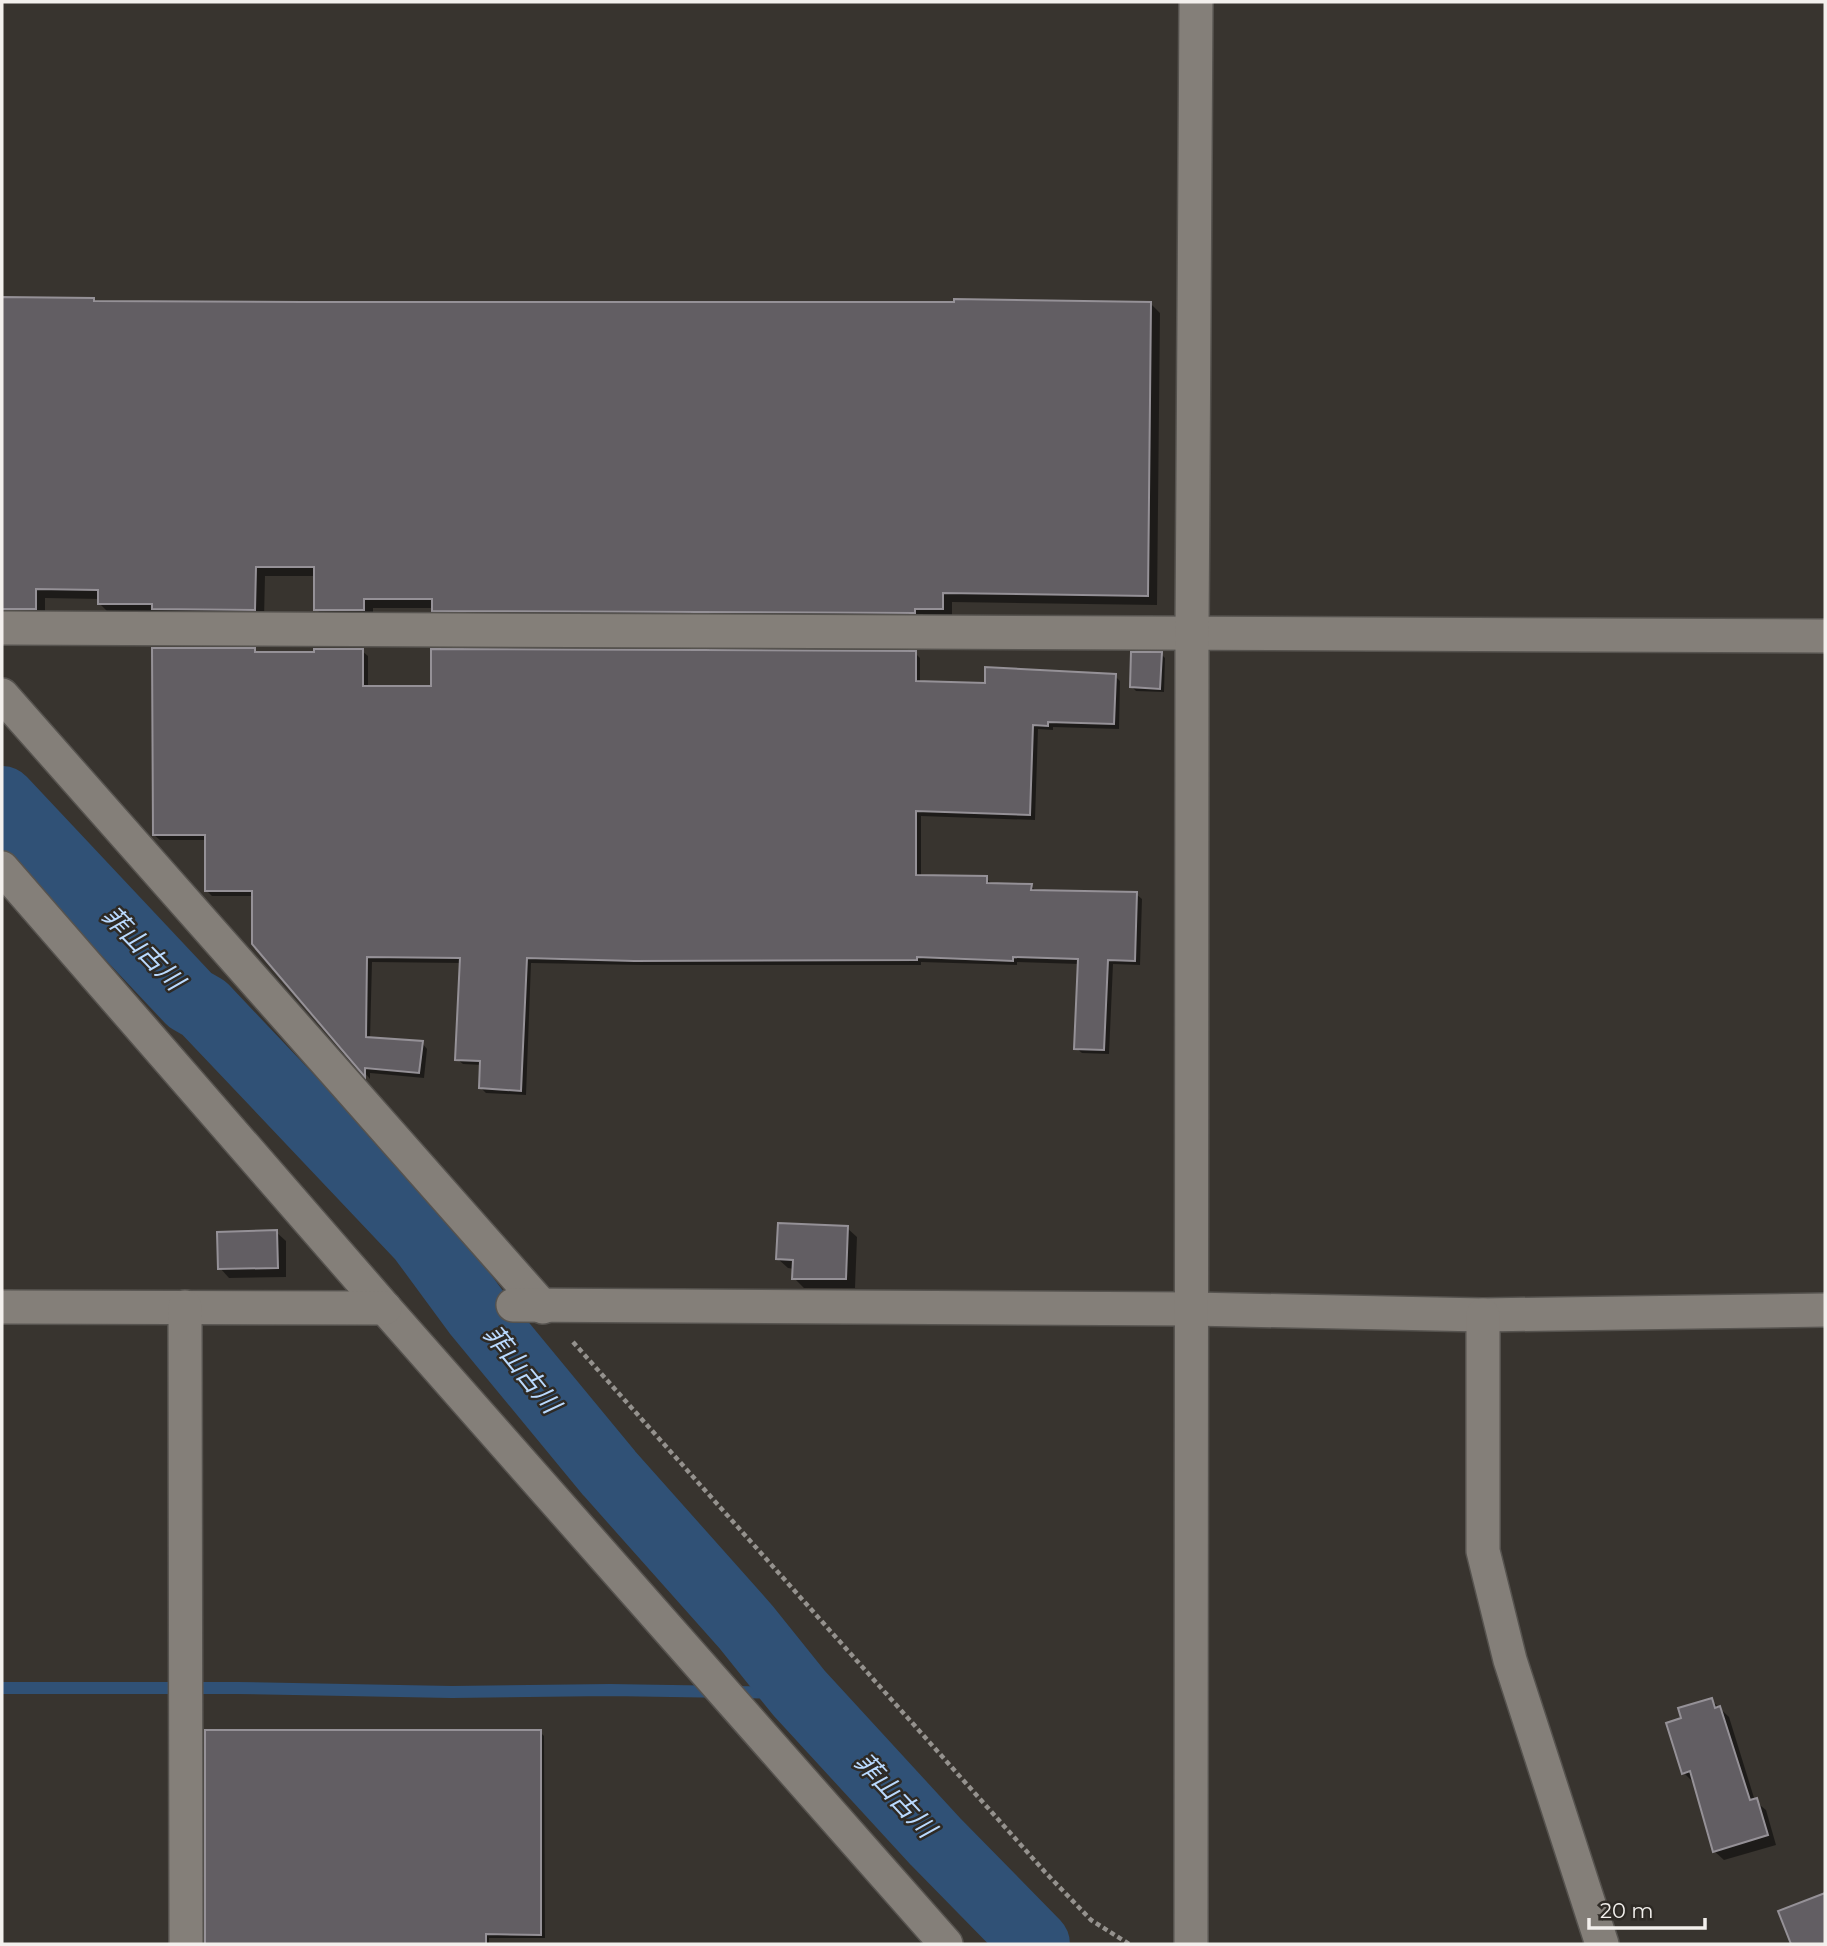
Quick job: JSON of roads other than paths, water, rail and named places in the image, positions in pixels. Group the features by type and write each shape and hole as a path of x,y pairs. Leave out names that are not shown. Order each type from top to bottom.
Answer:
{"street":[{"path":"1191,1944 1192,632 1196,2"},
{"path":"2,628 1825,636"},
{"path":"2,695 528,1306 1193,1309 1483,1315 1825,1310"},
{"path":"2,868 385,1308 946,1944"},
{"path":"2,1307 385,1308"},
{"path":"185,1307 186,1944"},
{"path":"1483,1315 1483,1551 1510,1660 1602,1944"}],"waterway":[{"name":"菲山古川","path":"2,800 190,1000 204,1008 421,1237 477,1313 609,1473 746,1627 799,1693 935,1841 1036,1944"},
{"path":"2,1688 799,1693"}]}
